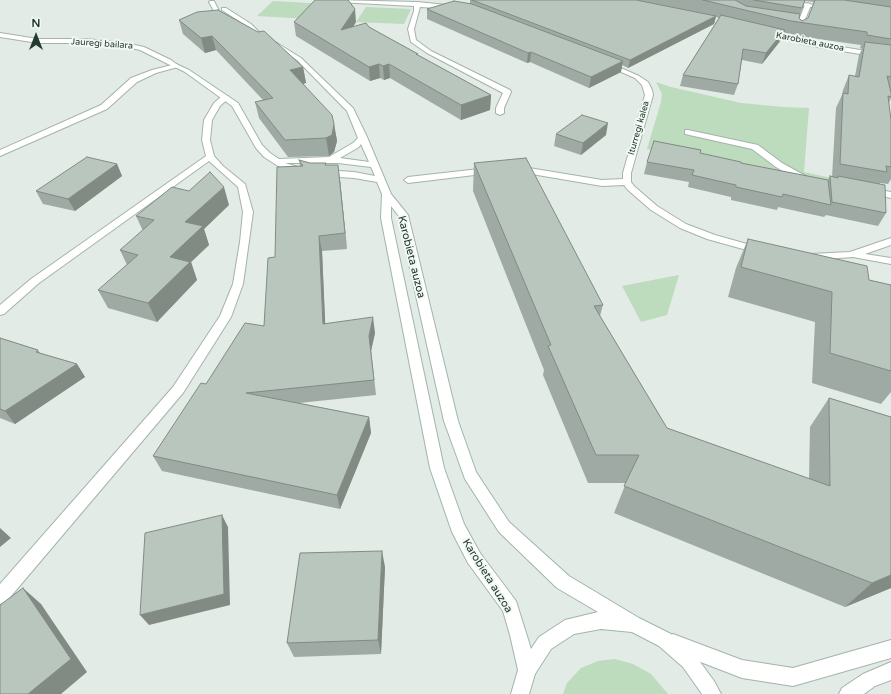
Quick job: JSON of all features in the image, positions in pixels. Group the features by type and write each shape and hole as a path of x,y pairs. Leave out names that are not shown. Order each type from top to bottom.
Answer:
{"street":[{"path":"337,0 417,4 451,3 462,8"},
{"path":"776,0 832,8"},
{"path":"211,1 217,12 236,24 257,33 299,59 350,110 387,194"},
{"path":"417,4 417,12 411,29 413,41 428,52 507,92 500,108 500,113"},
{"path":"797,32 808,5"},
{"path":"793,24 800,25"},
{"name":"Karobieta auzoa","path":"764,33 811,44 891,57"},
{"name":"Jauregi bailara","path":"0,35 38,41 86,41 142,48 169,61 187,72 235,105 259,146 281,164 296,170 313,173 354,175 381,180"},
{"name":"Iturregi kalea","path":"599,60 632,74 645,84 648,90 648,95 630,156 626,182"},
{"path":"0,153 104,107 116,94 134,80 154,71 176,66"},
{"path":"0,596 178,390 225,317 238,284 248,212 242,186 220,168 210,157 206,140 208,120 217,106 225,98"},
{"path":"688,132 755,147 779,165 801,178 816,181"},
{"path":"329,160 356,145 363,137"},
{"path":"0,311 35,281 210,157"},
{"path":"275,160 293,162 329,160 352,161 374,165"},
{"path":"408,180 503,170 528,170 602,183 626,182 630,188 654,208 683,226 734,245 770,253"},
{"path":"861,189 891,195"},
{"name":"Karobieta auzoa","path":"387,194 403,215 451,421 470,475 504,527 562,582 633,624 665,640"},
{"name":"Karobieta auzoa","path":"387,194 386,218 437,468 457,527 474,558 510,607 519,635 527,670"},
{"path":"805,258 850,255 891,241"},
{"path":"868,250 891,251"},
{"path":"850,255 891,261"},
{"path":"520,694 527,670 545,643 571,626 601,620 633,624"},
{"path":"665,640 742,669 793,677 891,649"},
{"path":"665,640 689,661 712,694"},
{"path":"848,694 869,680 891,671"}],"green space":[{"path":"273,1 325,4 311,19 257,16"},
{"path":"366,7 411,9 404,24 356,22"},
{"path":"656,82 671,87 741,103 809,108 804,172 854,183 833,186 647,149 661,102 662,94"},
{"path":"679,275 667,315 641,322 622,286"},
{"path":"615,659 633,664 651,674 668,694 563,694 567,683 581,668 598,661"}],"building":[{"path":"315,0 348,0 355,9 341,30 366,23 369,27 491,95 461,105 389,64 383,66 379,64 369,67 294,22"},
{"path":"472,0 636,0 716,16 630,60"},
{"path":"703,0 735,0 746,6 800,14 799,18 802,21 808,18 815,0 844,0 891,7 891,39 867,35 867,32 791,21"},
{"path":"754,0 805,0 802,8"},
{"path":"454,1 472,4 623,61 591,77 531,52 528,53 427,9"},
{"path":"218,10 258,32 264,31 303,67 290,70 332,115 334,124 332,135 326,138 285,140 255,102 273,98 212,36 201,38 179,20 197,12"},
{"path":"721,15 785,30 766,53 743,49 738,84 683,75"},
{"path":"865,42 891,45 891,77 887,76 891,93 891,97 888,96 891,120 891,167 886,166 887,172 840,164 843,93 848,94 849,75 859,77"},
{"path":"582,115 608,123 583,143 556,134"},
{"path":"654,141 701,150 700,153 741,163 828,180 831,205 783,194 782,197 736,187 736,185 692,175 694,170 647,162"},
{"path":"87,157 117,164 68,199 36,191"},
{"path":"526,158 603,305 594,306 667,428 830,486 829,398 891,417 891,575 872,583 624,486 639,455 596,455 548,346 551,345 474,163"},
{"path":"299,160 310,163 326,163 325,165 338,165 345,233 319,236 323,324 373,317 369,336 374,380 246,393 369,417 337,495 153,456 201,383 206,384 245,323 264,326 268,258 275,257 277,167 303,166"},
{"path":"210,172 224,187 185,222 203,226 170,257 190,262 148,303 98,290 138,255 120,250 154,220 136,216 172,187 189,191"},
{"path":"830,176 838,178 838,176 885,185 886,213 832,202"},
{"path":"748,239 867,266 869,280 891,285 891,371 830,353 832,292 741,267"},
{"path":"0,338 38,350 36,352 77,364 5,411 0,409"},
{"path":"222,515 224,594 140,615 145,533"},
{"path":"382,551 378,640 287,643 300,553"},
{"path":"23,588 71,659 28,694 0,694 0,605"}]}
